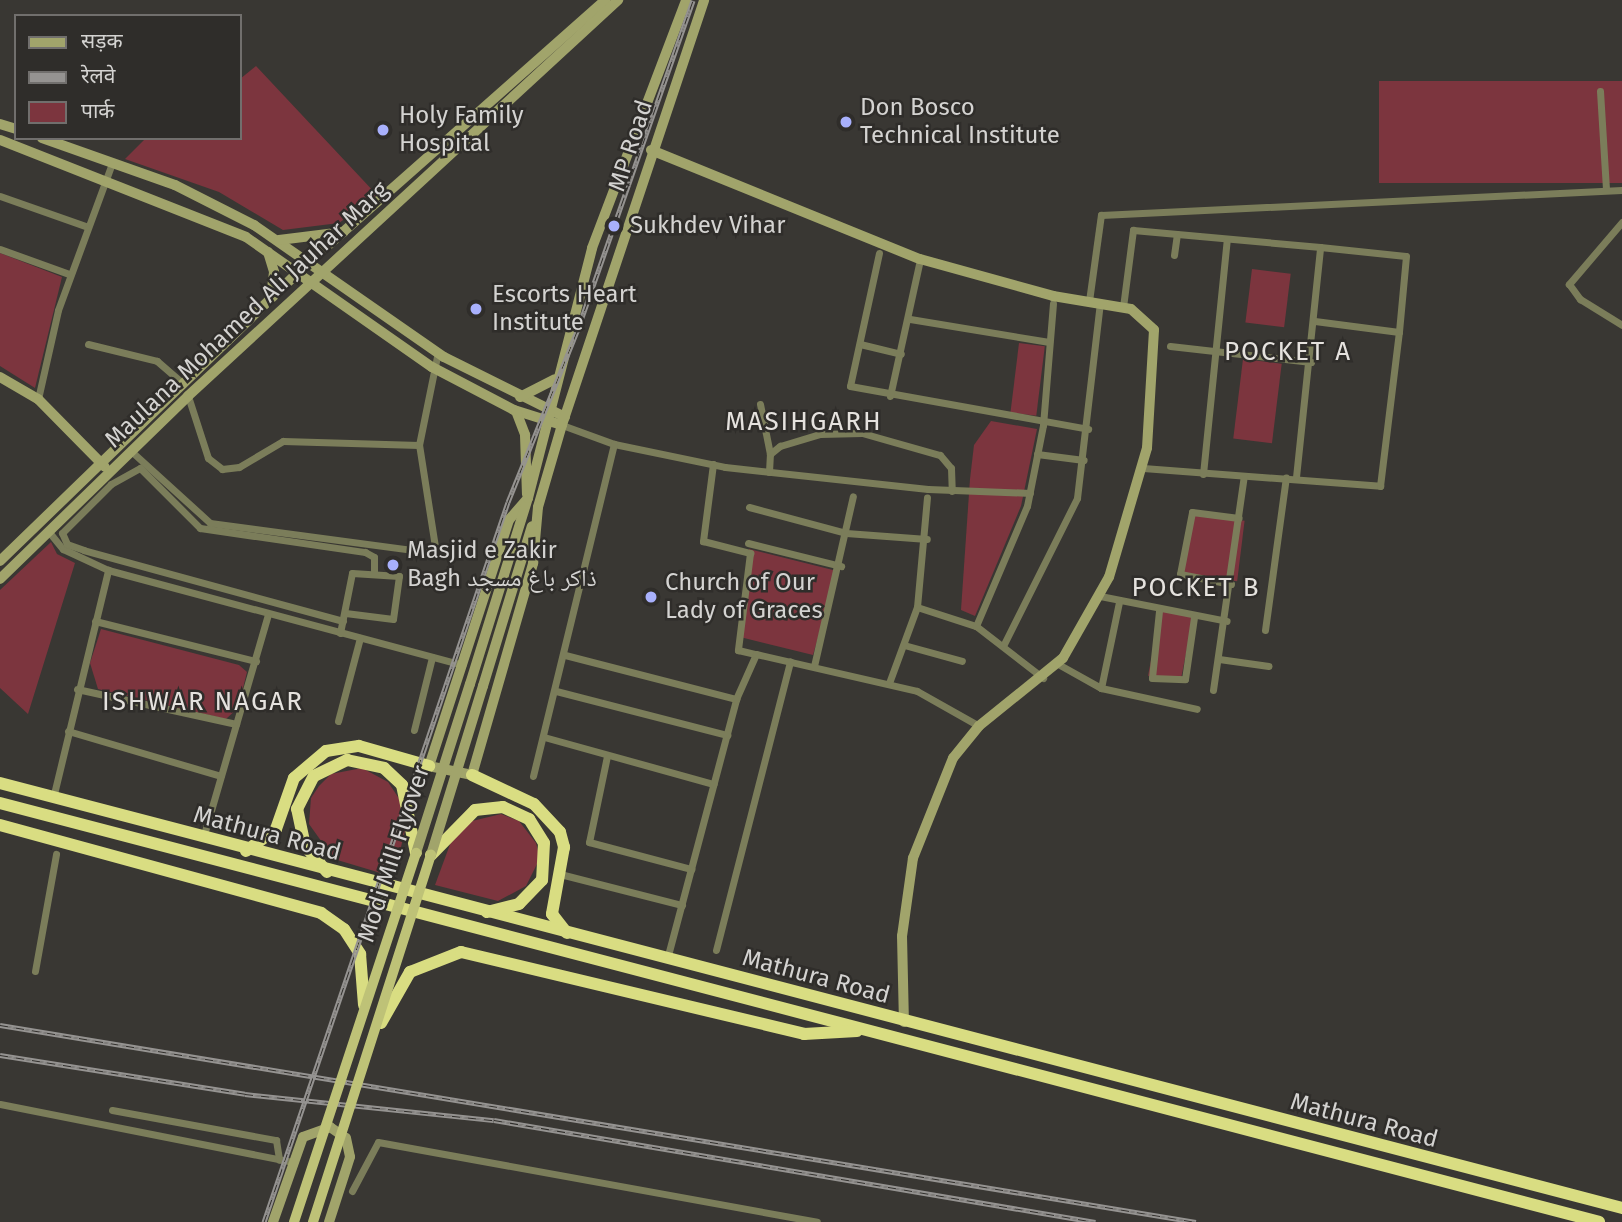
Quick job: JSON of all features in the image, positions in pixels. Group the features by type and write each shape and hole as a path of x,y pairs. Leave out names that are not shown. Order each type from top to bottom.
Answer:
{"highway":[{"path":"246,851 276,829 294,778 326,751 359,746 429,765"},
{"path":"328,873 313,856 297,822 300,797 314,776 347,760 373,762 402,785 416,853"},
{"path":"472,775 551,818 564,847 552,914 571,936"},
{"name":"Mathura Road","path":"0,783 328,873 1622,1208"},
{"name":"Mathura Road","path":"0,803 1599,1222"},
{"path":"430,855 475,810 503,807 521,813 541,834 546,862 537,889 519,904 483,913"},
{"path":"1,826 320,913 344,929 360,954 363,1020"},
{"path":"375,1036 411,972 461,953 804,1034 862,1030"}],"main road":[{"name":"Maulana Mohamed Ali Jauhar Marg","path":"0,561 299,271 348,231 605,0"},
{"name":"Maulana Mohamed Ali Jauhar Marg","path":"0,579 188,396 618,0"},
{"name":"MP Road","path":"528,498 561,358 592,248 686,0"},
{"name":"MP Road","path":"538,507 563,421 651,150 704,0"},
{"path":"0,140 106,179 267,251 312,280 432,367 514,410 563,421"},
{"path":"48,140 175,185 278,240 312,261 438,352 520,397 548,416"},
{"path":"651,150 920,259 1123,307 1145,316 1155,337 1143,468 1100,596 1058,664 1044,678 979,726 953,758 913,858 902,936 904,1022"},
{"path":"278,240 348,231"},
{"path":"267,251 274,272 271,299"},
{"path":"520,397 554,383 561,358"},
{"path":"0,377 38,399 110,472"},
{"path":"514,410 525,435 522,468 528,498 509,520 429,765 472,775 533,563 538,507"},
{"name":"Modi Mill Flyover","path":"294,1222 363,1020 528,498"},
{"name":"Modi Mill Flyover","path":"313,1222 375,1036 538,507"},
{"path":"273,1222 292,1162 310,1131 330,1127 346,1138 350,1157 329,1222"}],"street":[{"path":"1600,91 1606,188"},
{"path":"38,399 69,274 113,163"},
{"path":"1089,301 1101,215 1361,207 1606,188 1622,190"},
{"path":"0,196 88,227"},
{"path":"1622,222 1569,284 1580,299 1622,325"},
{"path":"1123,307 1132,230 1406,256 1380,486 1296,477 1203,474 1143,468"},
{"path":"1174,255 1177,234"},
{"path":"1203,474 1227,239"},
{"path":"1296,477 1311,362 1320,247"},
{"path":"0,249 69,274"},
{"path":"879,253 850,386 890,397 1043,425 1088,429"},
{"path":"890,397 910,319 920,259"},
{"path":"976,626 1030,493 1043,425 1053,303"},
{"path":"1004,644 1068,523 1084,460 1100,303"},
{"path":"910,319 1049,342"},
{"path":"1315,321 1399,332"},
{"path":"88,344 157,361 183,384"},
{"path":"860,345 901,354"},
{"path":"1170,346 1311,362"},
{"path":"131,451 210,523 436,552 419,444 432,367 438,352"},
{"path":"188,396 208,458 222,469 239,467 283,441 419,444"},
{"path":"760,404 770,453 769,472"},
{"path":"563,421 614,444 713,464 952,491 1030,493"},
{"path":"770,453 820,433 862,433 940,455 951,468 952,491"},
{"path":"533,776 556,691 614,444"},
{"path":"1037,454 1084,460"},
{"path":"713,464 703,541 750,553 738,650 889,683 942,702 979,726"},
{"path":"340,633 344,617 352,573 399,576 393,619 344,617 84,550 66,544 62,533 71,518 140,468 200,528 365,552 374,557 374,573"},
{"path":"1213,690 1227,621 1244,476"},
{"path":"1265,630 1286,477"},
{"path":"814,666 841,566 853,496"},
{"path":"889,683 917,607 928,539 927,496"},
{"path":"749,507 846,533 928,539"},
{"path":"1231,583 1180,574 1192,512 1239,518"},
{"path":"49,531 63,549 108,569 461,666"},
{"path":"748,543 841,566"},
{"path":"53,798 77,689 108,569"},
{"path":"1100,596 1159,611 1227,621"},
{"path":"1101,688 1119,602"},
{"path":"917,607 976,626 1004,644 1044,678"},
{"path":"1159,611 1152,678 1185,679 1194,617"},
{"path":"203,839 268,614"},
{"path":"95,621 256,661"},
{"path":"338,721 360,638"},
{"path":"904,645 962,661"},
{"path":"565,654 736,699"},
{"path":"667,960 736,699 756,654"},
{"path":"414,730 432,657"},
{"path":"1219,659 1269,666"},
{"path":"716,950 790,661"},
{"path":"1058,664 1101,688 1197,709"},
{"path":"77,689 236,724"},
{"path":"556,691 727,735"},
{"path":"68,731 221,776"},
{"path":"544,737 714,784"},
{"path":"607,756 589,842 691,869"},
{"path":"35,971 56,854"},
{"path":"560,874 681,905"},
{"path":"0,1104 292,1162"},
{"path":"111,1126 113,1111 276,1140 279,1160"},
{"path":"352,1191 378,1142 817,1222"}],"green space":[{"path":"256,66 377,195 339,223 283,230 219,192 125,159 144,140 242,140 242,77"},
{"path":"1379,81 1622,81 1622,183 1379,183"},
{"path":"0,253 62,277 35,388 0,366"},
{"path":"1252,269 1291,274 1284,327 1245,323"},
{"path":"1019,343 1045,346 1036,416 1010,412"},
{"path":"1243,359 1282,364 1272,443 1233,438"},
{"path":"991,421 1037,429 1021,506 975,616 961,610 970,479 974,445"},
{"path":"1190,514 1245,521 1237,581 1183,575"},
{"path":"51,542 57,554 75,563 28,714 0,688 0,590"},
{"path":"749,549 837,571 813,655 740,637"},
{"path":"1161,609 1193,615 1180,682 1148,676"},
{"path":"101,629 239,665 247,672 238,708 226,719 98,689 90,663"},
{"path":"362,768 388,782 400,800 405,830 394,877 334,859 309,824 311,798 319,786 331,774"},
{"path":"501,814 519,821 536,843 540,858 526,886 498,901 435,885 452,839 468,822"}],"railway":[{"path":"264,1222 508,502 579,326 693,0"},
{"path":"0,1025 1196,1222"},
{"path":"0,1055 245,1094 494,1120 1095,1222"}],"place":[{"name":"Don Bosco Technical Institute","path":"846,122"},
{"name":"Holy Family Hospital","path":"383,130"},
{"name":"Sukhdev Vihar","path":"614,226"},
{"name":"Escorts Heart Institute","path":"476,309"},
{"name":"Masjid e Zakir Bagh ذاکر باغ مسجد","path":"393,565"},
{"name":"Church of Our Lady of Graces","path":"651,597"}],"district":[{"name":"POCKET A","path":"1288,352"},
{"name":"MASIHGARH","path":"804,422"},
{"name":"POCKET B","path":"1196,588"},
{"name":"ISHWAR NAGAR","path":"203,702"}]}
